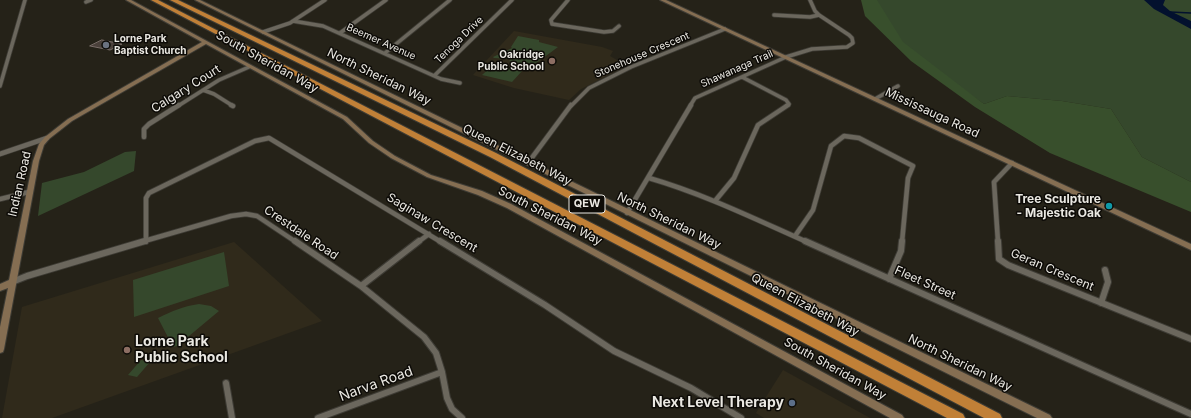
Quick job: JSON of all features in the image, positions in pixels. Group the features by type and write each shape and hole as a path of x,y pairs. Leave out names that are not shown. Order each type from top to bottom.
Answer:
{"highway":[{"name":"QEW","path":"154,0 959,418"},
{"name":"Queen Elizabeth Way","path":"173,0 493,156 996,418"}],"street":[{"path":"0,86 2,71 25,0"},
{"path":"86,2 91,0"},
{"name":"South Sheridan Way","path":"128,0 345,118 371,142 414,168 435,179 480,194 509,206 899,418"},
{"name":"North Sheridan Way","path":"197,0 627,213 1047,418"},
{"path":"263,32 293,21 325,0"},
{"path":"340,33 386,0"},
{"path":"385,54 450,0"},
{"name":"Tenoga Drive","path":"435,75 512,0"},
{"path":"568,0 551,20 552,24 604,32 613,31 619,26"},
{"name":"Mississauga Road","path":"662,0 1191,247"},
{"name":"Shawanaga Trail","path":"627,213 695,98 786,57 812,49 847,47 853,43 852,38 849,35 815,11 810,0"},
{"path":"774,15 810,17 819,15"},
{"name":"Beemer Avenue","path":"293,21 323,26 445,80 460,83"},
{"name":"Stonehouse Crescent","path":"528,163 575,100 589,88 631,67 724,29"},
{"name":"Indian Road","path":"0,349 29,192 36,161 42,145 47,138 70,120 206,42"},
{"name":"Calgary Court","path":"144,137 144,129 149,124 228,75 249,67"},
{"path":"715,201 734,178 758,125 788,104 786,100 742,77"},
{"path":"875,99 898,86"},
{"path":"203,90 214,94 233,106"},
{"path":"795,236 813,210 831,146 844,136 859,138 912,166 913,169 908,178 900,251 889,279"},
{"path":"0,154 47,138"},
{"name":"Saginaw Crescent","path":"146,242 146,198 149,193 255,141 269,138 545,305 614,351 691,388 741,418"},
{"name":"Geran Crescent","path":"1012,163 994,182 1000,259 1008,265 1191,339"},
{"name":"Fleet Street","path":"649,178 680,187 715,201 1191,414"},
{"path":"0,199 29,192"},
{"name":"Crestdale Road","path":"12,282 27,276 231,216 252,214 361,286 424,338 436,353 442,372 447,398 452,409 462,418"},
{"path":"361,286 429,234"},
{"path":"1101,303 1108,282 1105,270"},
{"path":"0,288 12,282"},
{"name":"Narva Road","path":"318,418 442,372"},
{"path":"226,383 232,418"}],"shaded area":[{"name":"Oakridge Public School","path":"514,31 602,47 613,51 610,56 627,66 581,89 569,100 514,88 473,75"},
{"name":"Lorne Park Public School","path":"234,242 322,321 52,418 2,418 22,307"},
{"path":"783,370 870,418 764,418 756,413"}],"green space":[{"path":"861,0 877,0 903,42 984,104 1007,96 1062,101 1111,109 1142,157 1191,182 1191,212 1050,153 975,107 911,61 865,16"},
{"path":"874,0 1191,0 1191,182 1142,157 1111,109 1062,101 1007,96 984,104 892,39"},
{"path":"518,36 539,40 539,42 558,47 531,67 509,61 511,59 493,57 512,48 511,47"},
{"path":"493,65 522,71 512,82 482,75"},
{"path":"136,151 134,171 38,216 42,183 84,172 125,152"},
{"path":"224,252 229,286 134,317 133,280"},
{"path":"199,304 211,306 219,311 177,346 173,347 158,318 178,309"},
{"path":"141,360 150,362 137,377 128,375"}],"water":[{"path":"1144,0 1165,0 1163,5 1170,11 1191,21 1191,29 1154,9"}],"building":[{"name":"Lorne Park Baptist Church","path":"102,40 122,44 110,50 90,46"}],"waterway":[{"path":"1170,12 1191,13"}],"place":[{"name":"Lorne Park Baptist Church","path":"106,45"},
{"name":"Oakridge Public School","path":"552,61"},
{"name":"Tree Sculpture - Majestic Oak","path":"1109,206"},
{"name":"Lorne Park Public School","path":"127,350"},
{"name":"Next Level Therapy","path":"792,403"}]}
